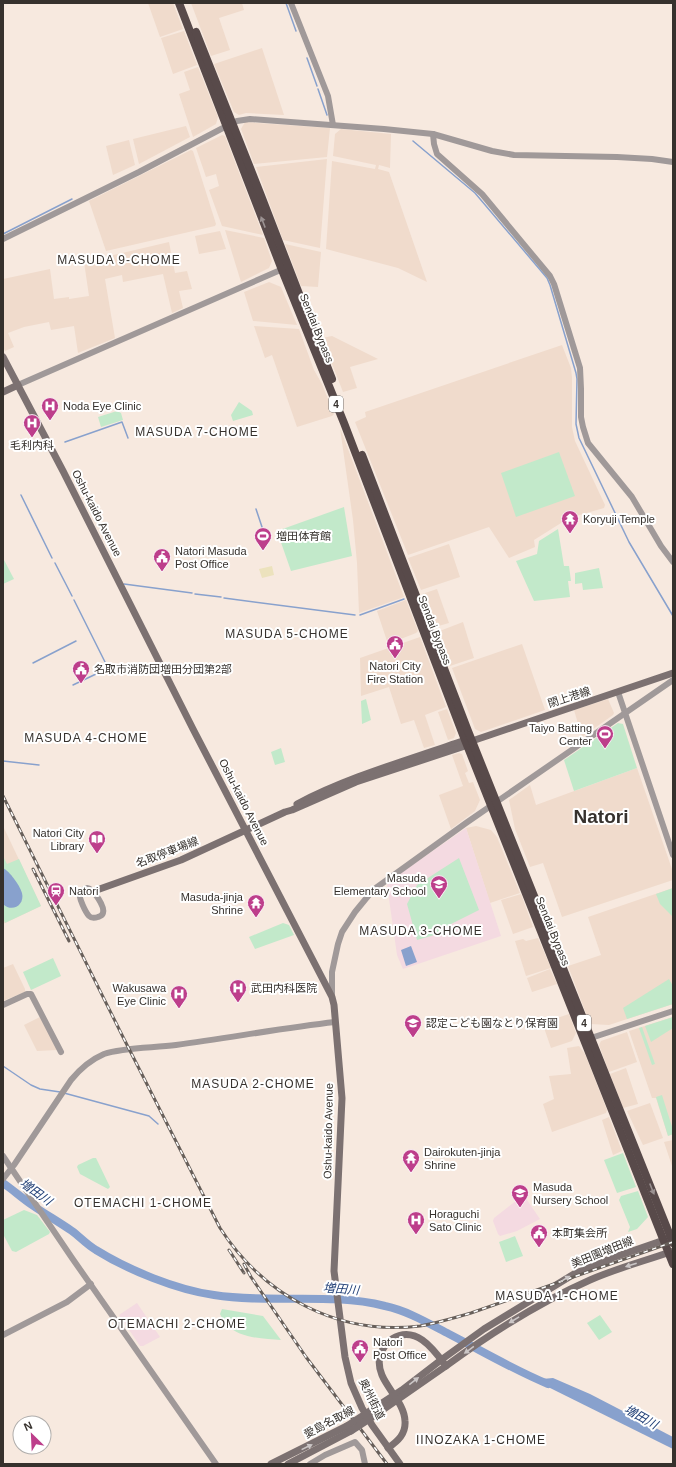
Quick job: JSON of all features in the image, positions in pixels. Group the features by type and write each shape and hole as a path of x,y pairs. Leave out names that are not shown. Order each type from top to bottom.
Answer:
{"highway":[{"name":"Sendai Bypass","path":"179,3 230,125"},
{"name":"Sendai Bypass","path":"185,3 340,415 468,742 670,1239 673,1264"}],"main road":[{"name":"Oshu-kaido Avenue","path":"3,357 67,478 332,997 342,1098 334,1254 336,1289"},
{"path":"3,392 18,385"},
{"name":"閖上港線","path":"246,830 356,782 468,742 670,674"},
{"name":"名取停車場線","path":"94,891 181,860 246,830"},
{"name":"美田園増田線","path":"441,1360 484,1329 527,1302 585,1269 670,1239"},
{"name":"美田園増田線","path":"446,1366 491,1334 560,1294 590,1280 671,1252"},
{"name":"奥州街道","path":"336,1289 345,1357 355,1394 372,1425 400,1464"},
{"path":"388,1448 400,1439 403,1434 405,1421 402,1408 383,1377 379,1365 380,1357 386,1344 402,1335 415,1336 423,1340 446,1366"},
{"name":"愛島名取線","path":"288,1464 349,1428 441,1360"},
{"name":"愛島名取線","path":"272,1464 377,1414 446,1366"}],"street":[{"path":"291,3 328,96 333,125"},
{"path":"3,239 230,125 250,118 433,134 492,151 514,154 617,157 673,162"},
{"path":"433,134 437,154 482,194 550,276 554,284 580,368 582,389 581,417 588,443 632,497 673,562"},
{"path":"18,385 285,268"},
{"path":"667,685 670,674"},
{"path":"332,997 332,972 342,932 355,912 373,890 382,882 673,680"},
{"path":"618,692 673,855"},
{"path":"87,888 94,891 103,909 101,916 96,918 89,916 79,898 81,891 87,888"},
{"path":"324,979 332,972"},
{"path":"3,1005 27,994 31,994 61,1052"},
{"path":"588,1039 673,1011"},
{"path":"7,1174 62,1092 82,1068 93,1059 106,1054 125,1050 335,1022"},
{"path":"3,1156 7,1174"},
{"path":"7,1174 18,1178 216,1464"},
{"path":"3,1335 67,1302 91,1284"},
{"path":"310,1464 325,1455 355,1442 362,1450 365,1464"}],"shaded area":[{"path":"148,3 173,3 183,29 160,37"},
{"path":"191,3 242,3 244,10 219,18 230,50 211,56"},
{"path":"184,31 197,65 173,74 161,38"},
{"path":"262,48 284,115 246,113 239,115 234,112 214,64"},
{"path":"198,67 218,117 216,124 193,137 179,94 190,90 184,72"},
{"path":"245,122 330,128 327,157 254,164 241,129"},
{"path":"186,126 190,137 139,164 133,139"},
{"path":"341,129 391,134 390,168 379,165 378,169 389,172 427,282 398,268 326,249 332,161 375,169 376,165 333,156 335,134"},
{"path":"222,135 225,136 263,235 222,226 209,190 219,186 216,174 206,177 196,148"},
{"path":"129,140 135,165 113,175 106,146"},
{"path":"191,150 193,151 216,224 215,226 106,251 89,201"},
{"path":"327,159 320,248 283,240 256,167"},
{"path":"225,230 264,238 272,261 269,268 241,282"},
{"path":"220,231 226,249 199,254 195,236"},
{"path":"169,242 175,273 187,271 192,289 179,291 183,308 172,313 163,274 123,282 122,275 105,279 115,338 78,353 74,326 51,330 49,322 24,327 8,333 14,347 5,351 3,347 3,279 50,269 54,299 69,297 69,299 89,296 84,262"},
{"path":"285,244 321,252 318,287 301,286"},
{"path":"269,282 281,287 297,325 253,321 244,292"},
{"path":"254,326 299,329 314,370 322,384 334,414 332,416 297,427 272,355 265,358"},
{"path":"332,336 378,359 350,367 357,388 343,392 322,338"},
{"path":"562,345 571,368 572,427 575,441 605,505 604,508 569,518 534,540 535,547 509,558 489,527 408,555 355,422 366,417 365,412"},
{"path":"340,428 404,597 359,613 357,563 353,520"},
{"path":"449,544 460,577 421,590 408,558"},
{"path":"437,589 449,623 435,627 422,594"},
{"path":"406,600 418,631 388,644 377,611"},
{"path":"463,622 474,658 450,666 437,632"},
{"path":"420,637 446,707 425,715 435,745 424,748 414,720 401,724 389,687 361,696 360,658"},
{"path":"522,644 545,710 481,732 475,729 452,668"},
{"path":"608,699 614,713 613,715 582,737 574,710"},
{"path":"447,709 456,733 454,738 448,740 438,712"},
{"path":"459,753 462,754 468,771 465,773 469,783 473,782 480,800 475,811 451,829 439,795 463,786 452,755"},
{"path":"637,768 673,872 673,880 562,917 543,863 530,867 515,829 509,800 530,785 536,805"},
{"path":"3,826 41,906 3,924"},
{"path":"476,826 491,830 497,837 520,893 490,903 466,828"},
{"name":"Masuda Elementary School","path":"466,828 501,936 403,969 397,955 387,885 398,875"},
{"path":"673,888 673,1004 609,1025 590,1024 568,966 601,955 588,917"},
{"path":"521,894 533,927 513,934 501,900"},
{"path":"538,938 551,968 526,976 515,941 523,939 526,941"},
{"path":"13,964 25,992 3,1001 3,968"},
{"path":"550,969 557,984 532,992 527,978"},
{"path":"569,1014 576,1033 572,1041 551,1048 542,1022 555,1023 554,1019"},
{"path":"40,1017 57,1050 37,1051 24,1025"},
{"path":"673,1017 673,1134 668,1136 656,1098 652,1098 629,1031"},
{"path":"627,1032 637,1062 609,1072 599,1045 601,1041"},
{"path":"579,1046 585,1054 607,1110 606,1113 552,1132 543,1104 554,1099 549,1076 571,1074 567,1048"},
{"path":"626,1068 638,1104 623,1108 610,1074"},
{"path":"650,1103 663,1138 643,1145 627,1111"},
{"path":"609,1117 622,1151 613,1155 602,1120"},
{"path":"673,1140 673,1169 664,1142"},
{"name":"Masuda Nursery School","path":"521,1197 525,1197 540,1219 517,1231 500,1236 493,1221 494,1218"},
{"path":"137,1303 160,1337 143,1346 140,1346 119,1315"}],"green space":[{"path":"239,402 252,411 253,415 233,421 231,415"},
{"path":"117,411 121,413 123,420 101,427 98,417"},
{"path":"559,452 575,496 516,517 501,473"},
{"path":"344,507 352,556 291,571 277,531"},
{"path":"558,529 564,566 569,566 571,581 568,581 570,597 534,601 516,561 537,554 539,541"},
{"path":"3,558 14,579 3,584"},
{"path":"599,568 603,588 583,590 582,583 575,584 575,573"},
{"path":"366,699 371,720 362,724 361,701"},
{"name":"Taiyo Batting Center","path":"618,723 623,724 637,768 574,791 564,760"},
{"path":"281,748 285,762 275,765 271,752"},
{"path":"3,856 7,864 19,859 41,906 5,923 3,918 3,904 6,906 20,904 22,893 3,868"},
{"path":"459,858 479,910 443,928 445,932 417,940 407,904 417,885"},
{"path":"673,888 673,917 660,904 656,894"},
{"path":"283,923 289,925 294,935 255,949 249,937"},
{"path":"53,958 61,976 31,990 23,972"},
{"path":"669,979 673,986 673,1004 627,1019 623,1008"},
{"path":"673,1017 673,1028 651,1042 645,1026"},
{"path":"642,1027 655,1064 652,1065 639,1028"},
{"path":"662,1095 673,1130 673,1134 668,1136 656,1097"},
{"path":"623,1153 636,1187 617,1193 604,1160"},
{"path":"96,1158 110,1187 108,1189 80,1174 77,1167 78,1165"},
{"path":"638,1191 648,1217 637,1229 628,1232 630,1227 619,1200 621,1196"},
{"path":"24,1210 37,1215 50,1232 49,1234 16,1252 12,1251 3,1234 3,1220"},
{"path":"515,1236 523,1256 506,1262 499,1242"},
{"path":"222,1309 263,1316 281,1340 252,1337 238,1333 224,1321 220,1314"},
{"path":"600,1315 612,1332 599,1340 587,1323"}],"sand":[{"path":"272,566 274,575 262,578 259,569"}],"water":[{"path":"3,868 14,879 22,893 22,901 14,908 7,907 3,904"},
{"path":"411,946 417,962 406,966 401,950"},
{"path":"553,1378 590,1394 673,1437 673,1449 538,1382 542,1379"}],"waterway":[{"path":"286,3 296,31"},
{"path":"307,58 317,86"},
{"path":"318,89 327,115"},
{"path":"413,141 475,193 547,278 576,373 576,424 579,438 629,542 673,616"},
{"path":"3,234 72,199"},
{"path":"65,442 122,422 128,438"},
{"path":"21,495 52,558"},
{"path":"256,509 264,533"},
{"path":"55,563 72,596"},
{"path":"124,584 192,593"},
{"path":"195,594 221,597"},
{"path":"224,598 355,615"},
{"path":"360,615 404,599"},
{"path":"74,600 108,668 98,673"},
{"path":"33,663 76,641"},
{"path":"73,685 96,674"},
{"path":"3,761 39,765"},
{"path":"3,1066 31,1085 40,1089 60,1092"},
{"path":"64,1093 149,1116 158,1124"},
{"name":"増田川","path":"3,1183 32,1205 72,1231 93,1248 123,1265 169,1284 184,1289 214,1295 257,1299 343,1300 364,1302 393,1308 418,1318 510,1367 548,1384"}],"railway":[{"path":"3,796 220,1228 238,1252 258,1273 281,1292 306,1306 332,1317 360,1324 390,1327 420,1326 471,1313 673,1242"},
{"path":"33,869 69,941"},
{"path":"229,1250 244,1273"},
{"path":"244,1264 251,1277 306,1357 387,1464"}],"place":[{"name":"Noda Eye Clinic","path":"50,421"},
{"name":"毛利内科","path":"32,438"},
{"name":"Koryuji Temple","path":"570,534"},
{"name":"増田体育館","path":"263,551"},
{"name":"Natori Masuda Post Office","path":"162,572"},
{"name":"Natori City Fire Station","path":"395,659"},
{"name":"名取市消防団増田分団第2部","path":"81,684"},
{"name":"Taiyo Batting Center","path":"605,749"},
{"name":"Natori City Library","path":"97,854"},
{"name":"Masuda Elementary School","path":"439,899"},
{"name":"Natori","path":"56,906"},
{"name":"Masuda-jinja Shrine","path":"256,918"},
{"name":"武田内科医院","path":"238,1003"},
{"name":"Wakusawa Eye Clinic","path":"179,1009"},
{"name":"認定こども園なとり保育園","path":"413,1038"},
{"name":"Dairokuten-jinja Shrine","path":"411,1173"},
{"name":"Masuda Nursery School","path":"520,1208"},
{"name":"Horaguchi Sato Clinic","path":"416,1235"},
{"name":"本町集会所","path":"539,1248"},
{"name":"Natori Post Office","path":"360,1363"}],"district":[{"name":"MASUDA 9-CHOME","path":"119,260"},
{"name":"MASUDA 7-CHOME","path":"197,432"},
{"name":"MASUDA 5-CHOME","path":"287,634"},
{"name":"MASUDA 4-CHOME","path":"86,738"},
{"name":"Natori","path":"601,816"},
{"name":"MASUDA 3-CHOME","path":"421,931"},
{"name":"MASUDA 2-CHOME","path":"253,1084"},
{"name":"OTEMACHI 1-CHOME","path":"143,1203"},
{"name":"MASUDA 1-CHOME","path":"557,1296"},
{"name":"OTEMACHI 2-CHOME","path":"177,1324"},
{"name":"IINOZAKA 1-CHOME","path":"481,1440"}]}
